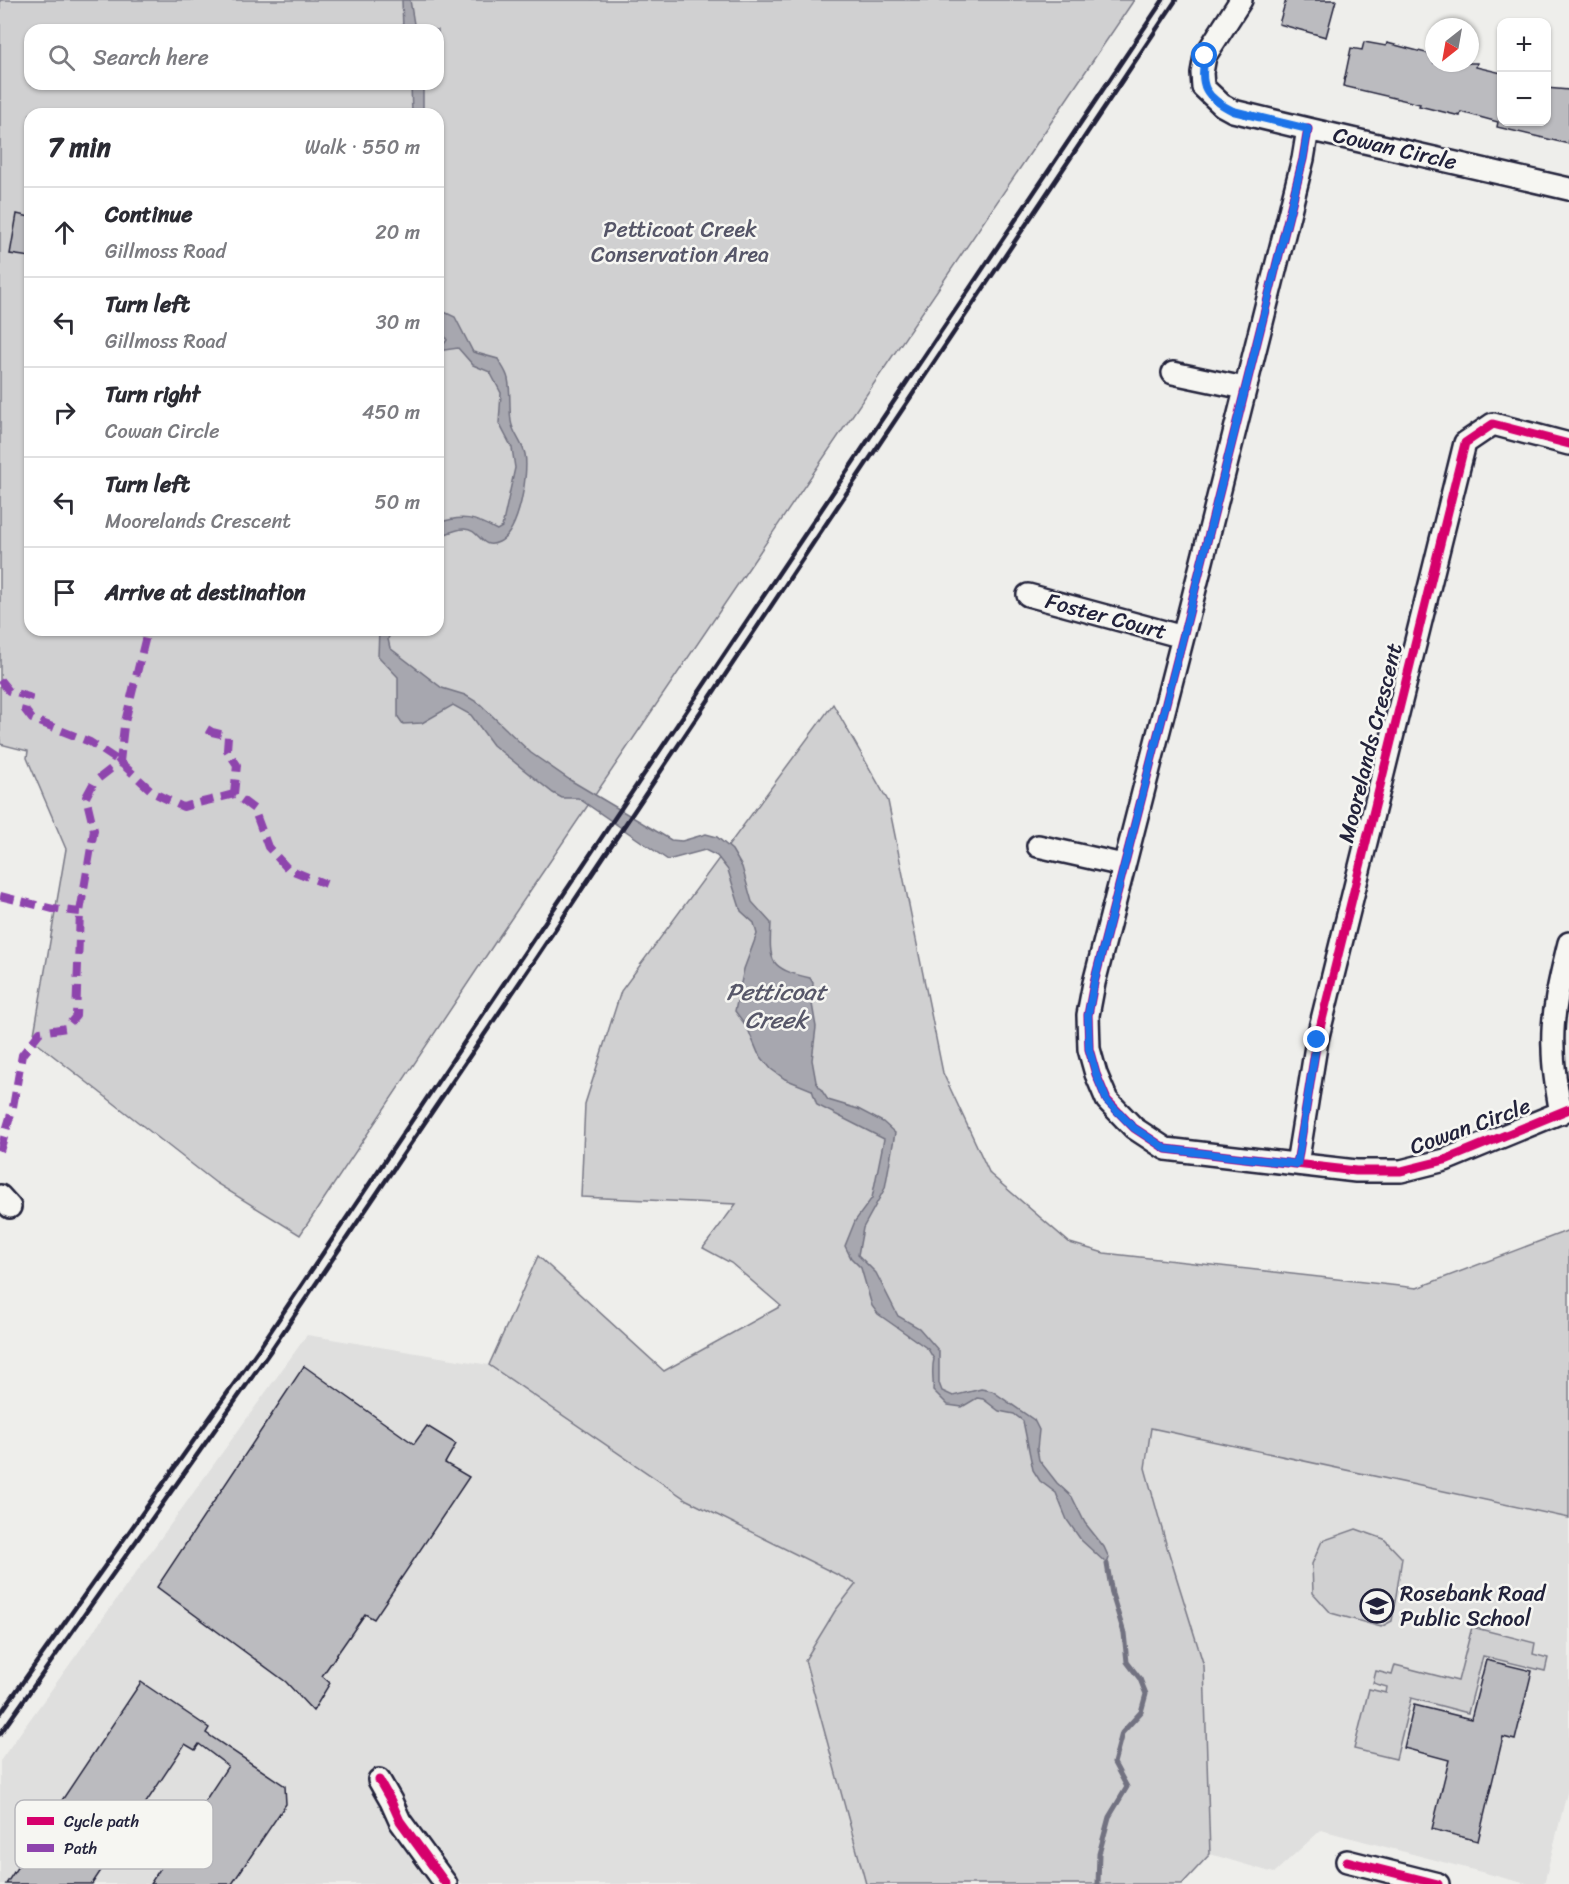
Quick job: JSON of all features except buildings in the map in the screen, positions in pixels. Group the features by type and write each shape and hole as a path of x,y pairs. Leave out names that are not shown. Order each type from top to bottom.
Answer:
{"street":[{"path":"1241,0 1205,56 1202,73 1203,87 1222,105 1233,111 1308,129"},
{"name":"Cowan Circle","path":"1565,1111 1445,1160 1401,1171 1356,1171 1166,1149 1134,1128 1107,1101 1089,1049 1088,1015 1094,983 1303,159 1308,129 1569,189"},
{"path":"1173,373 1244,388"},
{"name":"Moorelands Crescent","path":"1297,1164 1317,1040 1465,443 1493,424 1569,444"},
{"name":"Foster Court","path":"1028,595 1183,637"},
{"path":"1038,846 1124,865"},
{"path":"1565,1111 1556,1087 1552,1046 1560,979 1569,943"},
{"path":"379,1780 399,1821 446,1884"},
{"path":"1347,1861 1438,1884"}],"shaded area":[{"path":"307,1335 489,1365 687,1500 856,1584 835,1611 805,1660 866,1884 0,1884 0,1761"},
{"name":"Rosebank Road Public School","path":"1150,1427 1569,1518 1569,1785 1544,1884 1527,1884 1321,1830 1274,1873 1210,1854 1204,1666 1145,1468"}],"green space":[{"name":"Petticoat Creek Conservation Area","path":"0,0 1134,0 498,938 300,1235 216,1183 33,1040 66,849 27,758 28,751 0,744"},
{"path":"833,704 888,801 943,1073 990,1174 1070,1243 1104,1253 1417,1288 1569,1230 1569,1518 1151,1428 1145,1468 1204,1666 1210,1854 1182,1884 866,1884 805,1660 835,1611 856,1584 687,1500 489,1365 538,1256 664,1371 781,1306 731,1263 703,1248 736,1204 581,1197 585,1104 621,991"},
{"path":"1356,1529 1384,1539 1402,1558 1392,1621 1381,1627 1331,1613 1313,1593 1312,1564 1322,1541"},
{"path":"1472,1627 1535,1643 1533,1654 1548,1658 1545,1671 1483,1656 1468,1713 1411,1698 1396,1759 1354,1749 1369,1689 1386,1693 1387,1687 1373,1683 1376,1671 1392,1675 1395,1665 1458,1681"}],"water":[{"path":"402,0 410,0 414,24 403,24"},
{"path":"411,90 423,90 423,108 412,108"},
{"path":"444,312 455,317 473,352 498,359 507,376 513,429 525,454 524,488 517,515 506,536 493,544 484,542 470,530 464,529 444,535 444,522 462,518 475,520 497,530 502,527 515,468 512,448 499,423 501,393 490,372 473,365 458,348 444,350 447,340 444,335"},
{"name":"Petticoat Creek","path":"379,636 389,636 390,648 442,688 465,695 480,704 531,753 570,780 671,840 682,841 706,834 717,837 732,850 742,867 752,902 771,923 770,947 774,962 786,971 810,978 813,983 812,1004 816,1027 812,1060 816,1082 828,1100 858,1109 883,1122 895,1133 885,1188 863,1228 858,1255 876,1273 898,1316 919,1328 939,1351 939,1383 942,1391 953,1396 981,1389 992,1391 1034,1420 1039,1430 1037,1449 1039,1460 1057,1483 1072,1497 1085,1523 1104,1547 1109,1558 1107,1564 1081,1540 1067,1520 1056,1493 1040,1481 1033,1470 1023,1421 1014,1414 999,1411 983,1399 977,1398 962,1407 948,1405 933,1390 934,1359 928,1349 878,1314 872,1306 861,1268 851,1258 845,1246 855,1221 872,1198 884,1139 817,1105 812,1090 785,1079 771,1069 758,1053 747,1027 735,1011 744,969 757,934 754,923 741,911 728,870 717,856 705,850 668,860 578,798 562,798 553,793 493,745 471,715 453,705 422,723 403,724 398,717 398,677 378,656"}],"waterway":[{"name":"Petticoat Creek","path":"1098,1884 1099,1854 1109,1817 1127,1787 1114,1763 1122,1733 1141,1712 1146,1694 1140,1679 1127,1662 1124,1633 1112,1594 1107,1564"}],"railway":[{"path":"0,1714 260,1347 1163,0"},
{"path":"0,1734 269,1353 530,967 1176,0"}],"marked path":[{"path":"0,1151 13,1107 22,1055 40,1032 66,1028 76,1016 80,912 94,830 86,797 94,782 120,762 124,726 146,636"},
{"path":"0,680 9,691 29,697 25,710 32,719 90,742 120,762 154,793 183,807 234,794 254,809 268,847 288,869 326,884"},
{"path":"207,729 228,736 227,750 237,765 234,794"},
{"path":"0,896 53,909 80,912"}],"cycle path":[{"path":"1308,129 1303,159 1094,983 1088,1015 1089,1049 1107,1100 1134,1128 1166,1149 1356,1171 1401,1171 1445,1160 1569,1109"},
{"path":"1297,1164 1317,1040 1465,443 1493,424 1569,444"},
{"path":"379,1780 400,1821 446,1884"},
{"path":"1347,1861 1438,1884"}],"place":[{"name":"Rosebank Road Public School","path":"1377,1606"}],"route":[{"path":"1205,56 1202,73 1203,87 1222,105 1233,111 1308,129 1303,159 1094,983 1088,1015 1089,1049 1107,1101 1134,1128 1166,1149 1297,1164 1317,1040"}]}
